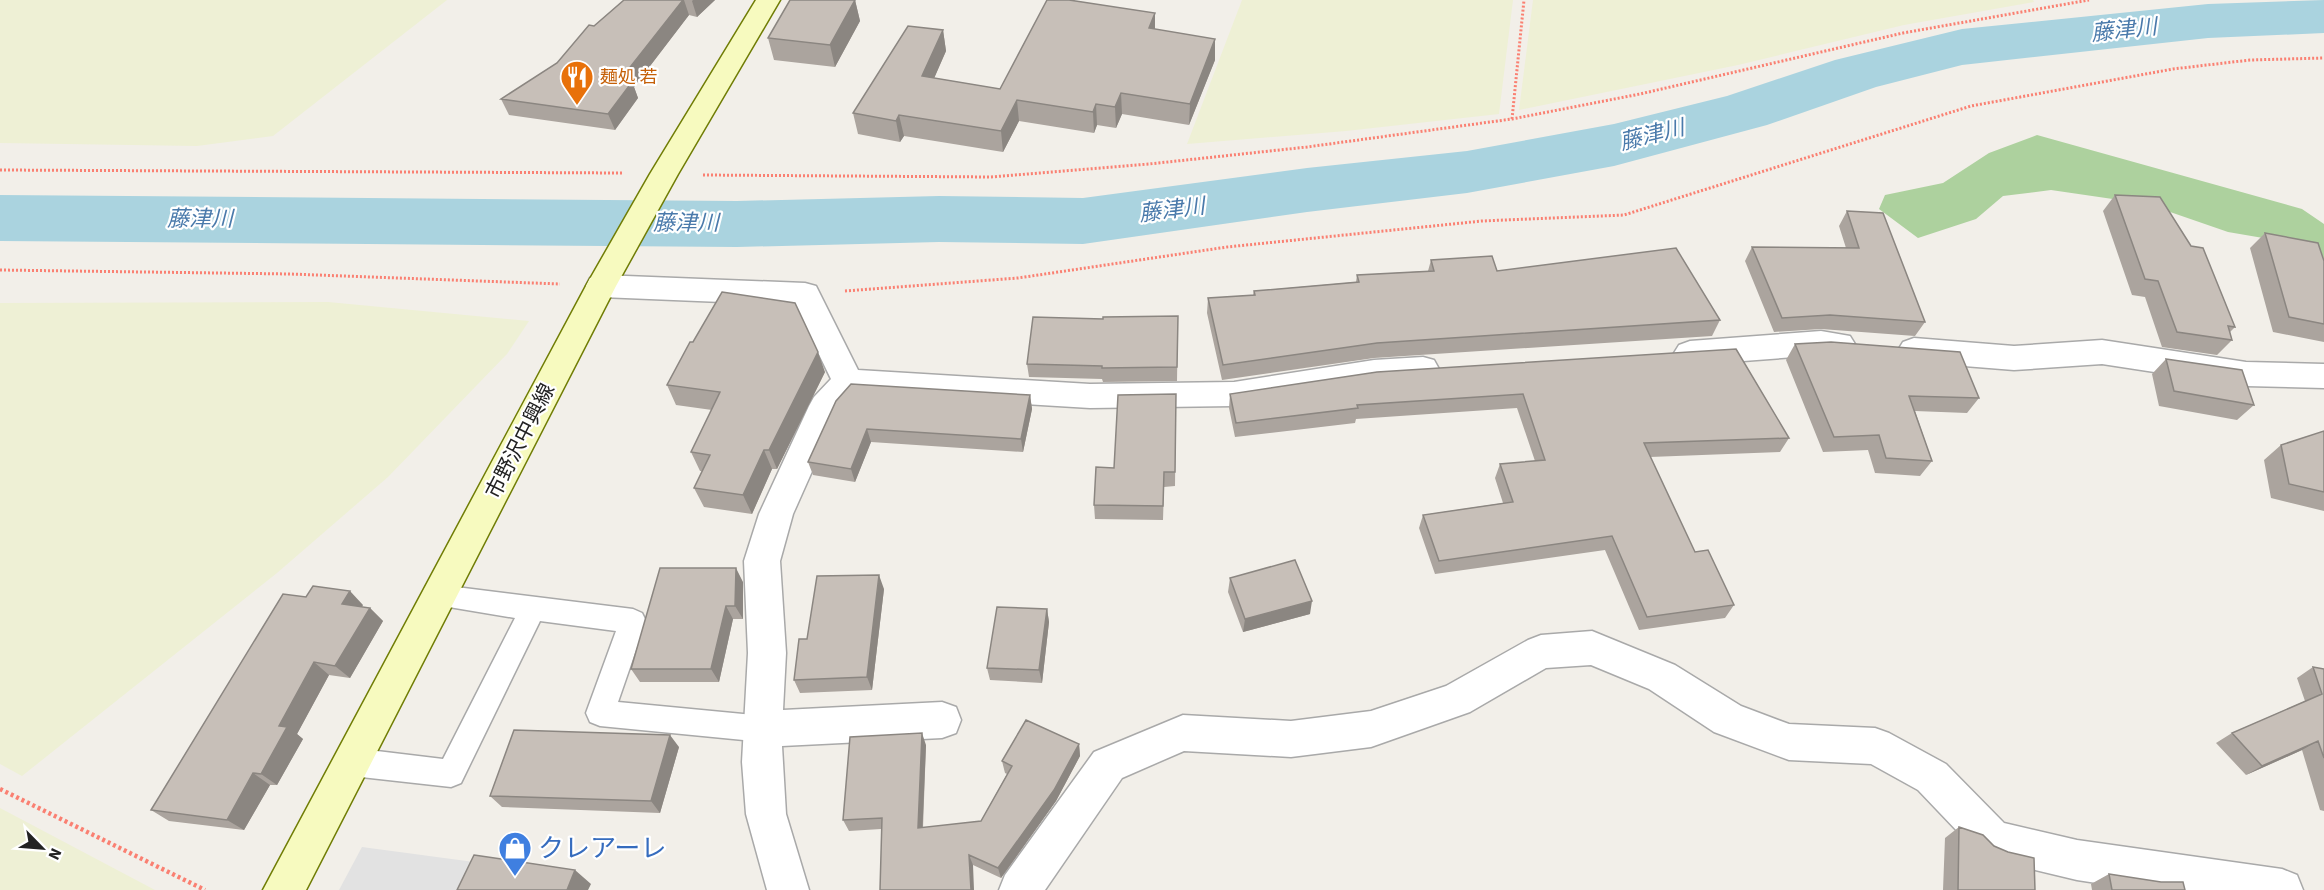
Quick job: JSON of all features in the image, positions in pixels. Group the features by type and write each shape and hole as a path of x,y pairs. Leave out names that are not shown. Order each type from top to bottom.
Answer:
{"main road":[{"name":"市野沢中興線","path":"284,890 605,278 768,0"}],"street":[{"path":"605,278 805,294 848,381"},
{"path":"1657,355 1821,343 2014,358 2102,352 2246,374 2324,376"},
{"path":"848,381 931,388 1090,396 1234,394 1374,372 1456,367"},
{"path":"788,890 766,814 762,762 767,653 762,561 776,514 825,406 848,381"},
{"path":"1020,890 1108,765 1183,733 1291,739 1371,729 1457,700 1541,652 1592,648 1662,677 1728,719 1789,742 1875,746 1932,777 1993,840 2077,860 2282,890"},
{"path":"764,729 942,720"}],"lane":[{"path":"440,596 633,621 600,713 764,729"},
{"path":"352,762 451,773 533,609"}],"path":[{"path":"1512,119 1524,0"},
{"path":"0,170 660,181 809,177 991,177 1149,164 1512,119 1640,94 1903,33 2078,0 2089,0"},
{"path":"805,294 1018,278 1227,247 1482,221 1624,215 1971,106 2173,69 2250,60 2324,58"},
{"path":"0,270 605,278"},
{"path":"0,789 205,890"}],"green space":[{"path":"0,0 447,0 273,136 197,146 0,143"},
{"path":"1242,0 1513,0 1499,114 1346,131 1187,144"},
{"path":"1533,0 2033,0 2034,2 1904,25 1738,65 1519,110"},
{"path":"2037,135 2302,209 2324,224 2324,261 2310,246 2228,232 2147,204 2051,190 2003,196 1976,219 1918,238 1879,209 1885,195 1943,183 1989,153"},
{"path":"328,302 529,321 507,354 388,477 277,573 22,776 0,764 0,303"},
{"path":"0,808 155,890 0,890"}],"shaded area":[{"path":"362,847 474,862 461,890 339,890"}],"building":[{"path":"624,0 683,0 620,80 632,82 608,114 501,99 557,63 589,25 594,26"},
{"path":"790,0 855,0 830,45 768,38"},
{"path":"1047,0 1069,0 1155,13 1149,28 1215,39 1190,104 1121,93 1115,107 1096,104 1093,112 1017,100 1001,131 899,115 896,121 853,113 908,26 943,30 922,76 1000,89"},
{"path":"2115,195 2160,197 2191,246 2203,248 2235,327 2228,326 2232,340 2177,332 2158,281 2145,279"},
{"path":"1847,211 1883,213 1925,322 1830,315 1782,318 1752,247 1859,248"},
{"path":"2265,233 2318,243 2324,261 2324,324 2289,317"},
{"path":"1676,248 1720,320 1377,343 1223,365 1208,298 1255,295 1254,291 1359,282 1357,275 1434,271 1431,260 1492,256 1497,271"},
{"path":"722,292 795,303 818,352 769,450 764,450 743,495 694,488 710,455 691,452 720,392 667,385 690,342 693,342"},
{"path":"1178,316 1177,367 1102,368 1102,366 1027,364 1033,317 1103,319 1103,317"},
{"path":"1831,342 1960,352 1979,398 1909,396 1932,461 1886,458 1879,435 1834,437 1795,344"},
{"path":"1736,349 1789,438 1644,443 1695,552 1708,550 1734,605 1647,617 1612,536 1439,561 1423,515 1513,502 1500,464 1545,460 1523,394 1357,405 1358,408 1236,423 1230,394 1377,372"},
{"path":"2166,359 2242,370 2254,405 2174,391"},
{"path":"851,384 1030,395 1021,439 867,429 851,469 808,462 836,401"},
{"path":"1176,394 1175,472 1164,472 1163,506 1094,505 1096,467 1114,468 1118,395"},
{"path":"2324,431 2324,492 2289,484 2281,445"},
{"path":"1295,560 1312,601 1245,619 1230,578"},
{"path":"660,568 736,568 735,606 726,606 711,669 631,669"},
{"path":"879,575 867,677 794,680 799,639 807,639 817,576"},
{"path":"313,586 350,591 342,604 370,608 335,666 314,662 279,726 287,727 261,774 253,773 227,820 151,810 283,594 306,597"},
{"path":"997,607 1047,609 1039,670 987,668"},
{"path":"2313,667 2324,669 2324,758 2318,741 2262,766 2232,733 2322,694"},
{"path":"1026,720 1079,744 1054,790 998,868 969,855 971,890 880,890 882,818 843,820 850,737 922,733 918,828 981,821 1012,766 1002,761"},
{"path":"514,730 670,735 651,801 490,796"},
{"path":"1959,827 1983,835 1994,846 2008,852 2034,858 2035,890 1958,890"},
{"path":"474,855 575,870 567,890 457,890"},
{"path":"2109,874 2161,882 2183,882 2185,890 2112,890"}],"waterway":[{"name":"藤津川","path":"0,218 737,224 939,219 1083,221 1307,190 1467,172 1614,145 1745,111 1856,73 1962,47 2208,21 2324,16"}],"place":[{"name":"麺処 若","path":"577,106"},
{"name":"クレアーレ","path":"515,877"}]}
